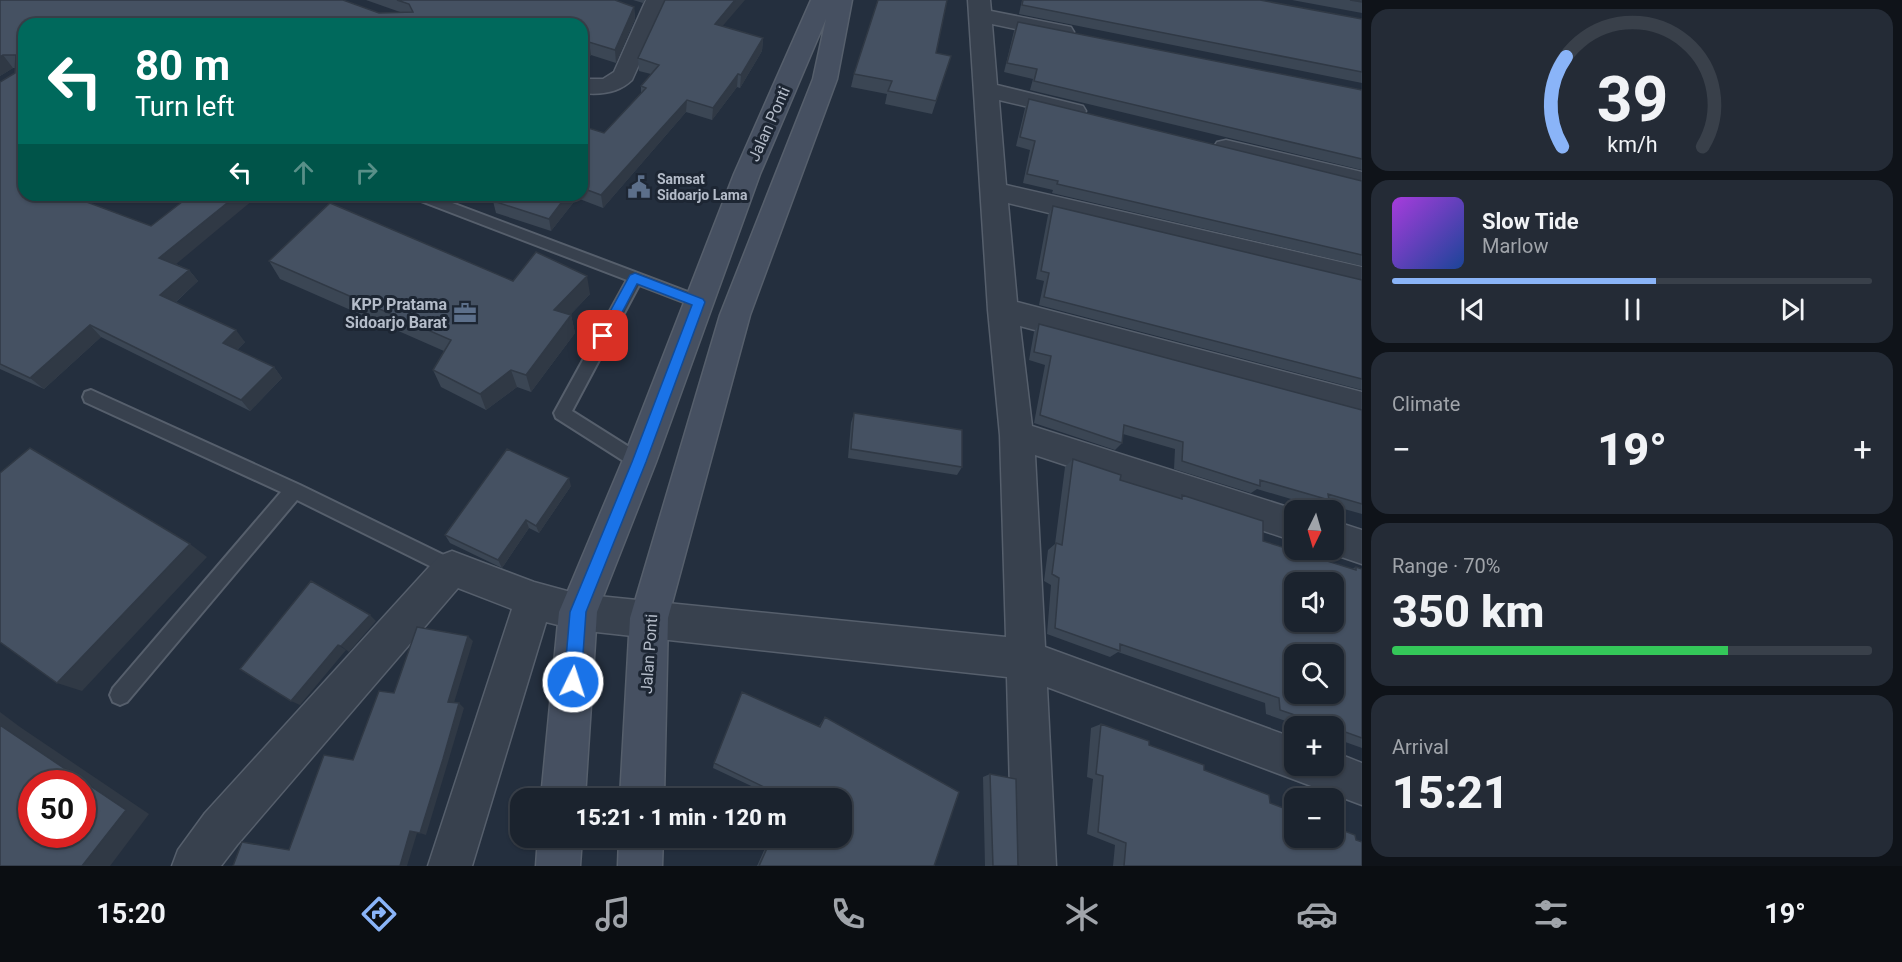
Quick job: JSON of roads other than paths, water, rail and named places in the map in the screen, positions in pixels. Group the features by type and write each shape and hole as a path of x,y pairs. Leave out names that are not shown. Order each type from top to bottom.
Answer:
{"main road":[{"name":"Jalan Ponti","path":"564,788 578,612 639,462 747,174 822,0"},
{"name":"Jalan Ponti","path":"642,788 649,618 735,315 825,79 842,0"},
{"path":"558,866 559,848"},
{"path":"640,866 641,848"}],"street":[{"path":"588,86 619,81 624,75 647,8"},
{"path":"1034,866 1017,435 1003,310 979,8 1084,36"},
{"path":"985,89 1099,117"},
{"path":"1202,142 1362,180"},
{"path":"994,191 1362,278"},
{"path":"1003,310 1362,405"},
{"path":"1017,435 1284,522"},
{"path":"1344,541 1362,547"},
{"path":"194,866 221,829 452,568 534,600 578,612 1025,659 1284,755"},
{"path":"450,866 534,600"},
{"path":"1340,776 1362,784"}],"lane":[{"path":"434,201 699,302"},
{"path":"635,278 562,413 639,462"},
{"path":"91,397 294,490 452,568"},
{"path":"120,695 294,490"}],"place":[{"name":"Samsat Sidoarjo Lama","path":"639,187"},
{"name":"KPP Pratama Sidoarjo Barat","path":"465,313"}]}
